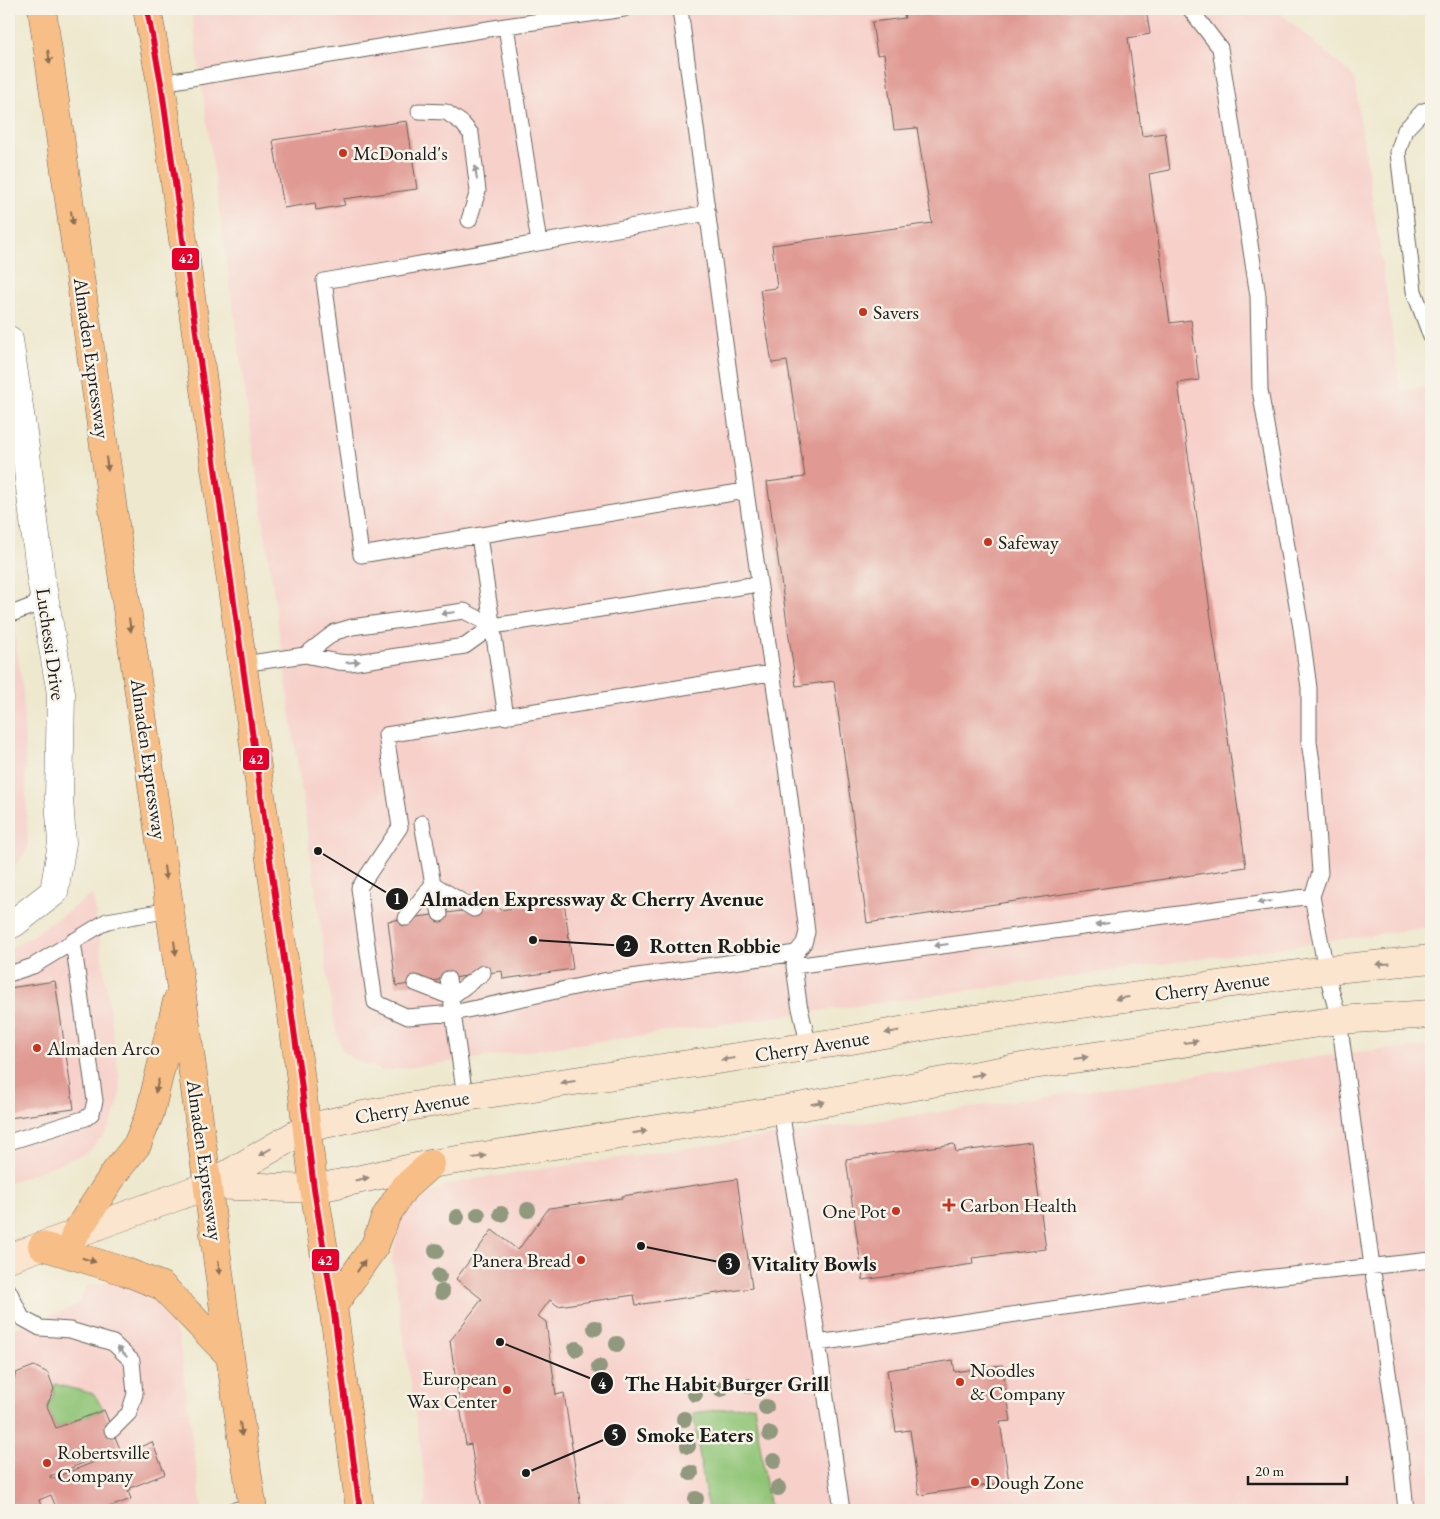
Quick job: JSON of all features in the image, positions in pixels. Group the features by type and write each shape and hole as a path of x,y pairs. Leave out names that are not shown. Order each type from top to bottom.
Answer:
{"main road":[{"name":"Almaden Expressway","path":"42,9 208,1185 230,1356 246,1509"},
{"path":"147,9 161,83 360,1510"},
{"path":"75,1234 116,1171 137,1145 150,1113 180,987"},
{"path":"333,1306 375,1245 386,1216 404,1188 431,1164"},
{"path":"42,1246 124,1270 162,1286 230,1356"}],"street":[{"name":"Luchessi Drive","path":"9,340 17,454 61,692 59,798 62,843 54,892 9,925"},
{"name":"Cherry Avenue","path":"9,1258 208,1185 307,1128 368,1114 465,1097 809,1047 938,1024 1326,970 1431,959"},
{"name":"Cherry Avenue","path":"208,1185 314,1189 431,1164 781,1110 1033,1065 1338,1020 1431,1014"}],"lane":[{"path":"161,83 506,26 624,9"},
{"path":"680,9 758,584 786,767 807,932 804,944 795,959 800,1004 809,1047"},
{"path":"1190,9 1220,48 1258,296 1260,390 1301,628 1309,688 1309,742 1313,769 1320,872 1312,896 1338,1020 1399,1443 1406,1510"},
{"path":"506,26 539,243"},
{"path":"1431,109 1423,110 1405,130 1398,152 1414,291 1431,337"},
{"path":"419,111 446,112 462,122 470,134 478,191 469,220"},
{"path":"708,213 324,281 361,555 746,491"},
{"path":"479,536 506,717"},
{"path":"243,664 305,655 350,663 465,646 493,626 758,584"},
{"path":"9,615 45,601"},
{"path":"305,655 335,632 352,627 464,611 493,626"},
{"path":"771,673 386,735 400,826 358,888 375,1002 408,1017 453,1013 602,981 1312,896"},
{"path":"422,823 440,914"},
{"path":"433,884 474,909"},
{"path":"406,918 433,884"},
{"path":"9,974 33,966 107,921 170,910"},
{"path":"9,1142 86,1118 92,1113 95,1101 73,941"},
{"path":"451,997 483,973"},
{"path":"448,978 465,1097"},
{"path":"415,983 451,997"},
{"path":"781,1110 842,1510"},
{"path":"818,1343 1264,1278 1431,1260"},
{"path":"9,1291 22,1318 40,1328 70,1330 113,1343 132,1361 136,1394 128,1413 112,1430"}],"shaded area":[{"path":"191,9 1276,9 1354,77 1401,390 1431,386 1431,927 383,1071 352,1059 342,1049 335,1028"},
{"path":"9,595 23,691 28,849 9,875"},
{"path":"93,894 121,1089 116,1112 106,1133 86,1153 9,1183 9,948 21,943"},
{"path":"1431,1046 1431,1510 424,1510 426,1486 392,1259 399,1223 417,1199 446,1185 481,1178 1353,1052"},
{"path":"115,1281 157,1298 179,1338 202,1510 9,1510 9,1331 77,1305 87,1286"}],"green space":[{"path":"55,1384 94,1394 104,1410 56,1428 47,1406 53,1397"},
{"path":"754,1405 770,1510 708,1510 693,1413"}],"building":[{"path":"903,9 1146,9 1150,34 1128,38 1142,136 1165,133 1170,170 1149,174 1170,323 1191,320 1199,380 1178,383 1246,867 867,923 834,681 796,686 767,482 805,477 787,361 772,363 760,290 777,288 772,245 932,223 917,128 894,130 884,54 877,55 872,22 905,18"},
{"name":"McDonald's","path":"407,121 417,189 343,199 345,205 316,210 315,203 284,208 273,140"},
{"path":"564,901 573,969 503,979 502,971 396,986 388,921 499,906 500,910"},
{"name":"Almaden Arco","path":"55,981 74,1109 9,1118 9,988"},
{"path":"1031,1142 1046,1249 972,1258 973,1264 863,1280 846,1159 954,1144 956,1152"},
{"path":"737,1179 752,1288 636,1305 634,1295 558,1306 550,1300 538,1316 546,1322 556,1395 564,1393 581,1508 522,1510 521,1505 481,1510 471,1444 466,1445 450,1341 482,1299 456,1279 492,1230 518,1250 549,1208"},
{"path":"953,1360 955,1372 1002,1365 1011,1421 1000,1422 1009,1482 919,1495 910,1430 896,1432 887,1370"},
{"path":"34,1366 48,1373 54,1389 47,1406 56,1428 104,1410 120,1449 50,1476 51,1479 117,1453 118,1456 152,1442 165,1474 130,1488 131,1490 128,1491 131,1499 102,1510 57,1510 51,1495 39,1500 41,1506 31,1510 9,1510 9,1381 11,1387 16,1373"}],"transit line":[{"name":"42","path":"147,9 161,83 360,1510"}],"place":[{"name":"McDonald's","path":"343,153"},
{"name":"Savers","path":"863,312"},
{"name":"Safeway","path":"988,542"},
{"name":"Almaden Expressway & Cherry Avenue","path":"318,851"},
{"name":"Rotten Robbie","path":"533,940"},
{"name":"Almaden Arco","path":"37,1048"},
{"name":"Carbon Health","path":"949,1205"},
{"name":"One Pot","path":"896,1211"},
{"name":"Vitality Bowls","path":"641,1246"},
{"name":"Panera Bread","path":"581,1260"},
{"name":"The Habit Burger Grill","path":"500,1342"},
{"name":"Noodles & Company","path":"960,1382"},
{"name":"European Wax Center","path":"507,1390"},
{"name":"Robertsville Company","path":"47,1463"},
{"name":"Smoke Eaters","path":"526,1473"},
{"name":"Dough Zone","path":"975,1482"}]}
